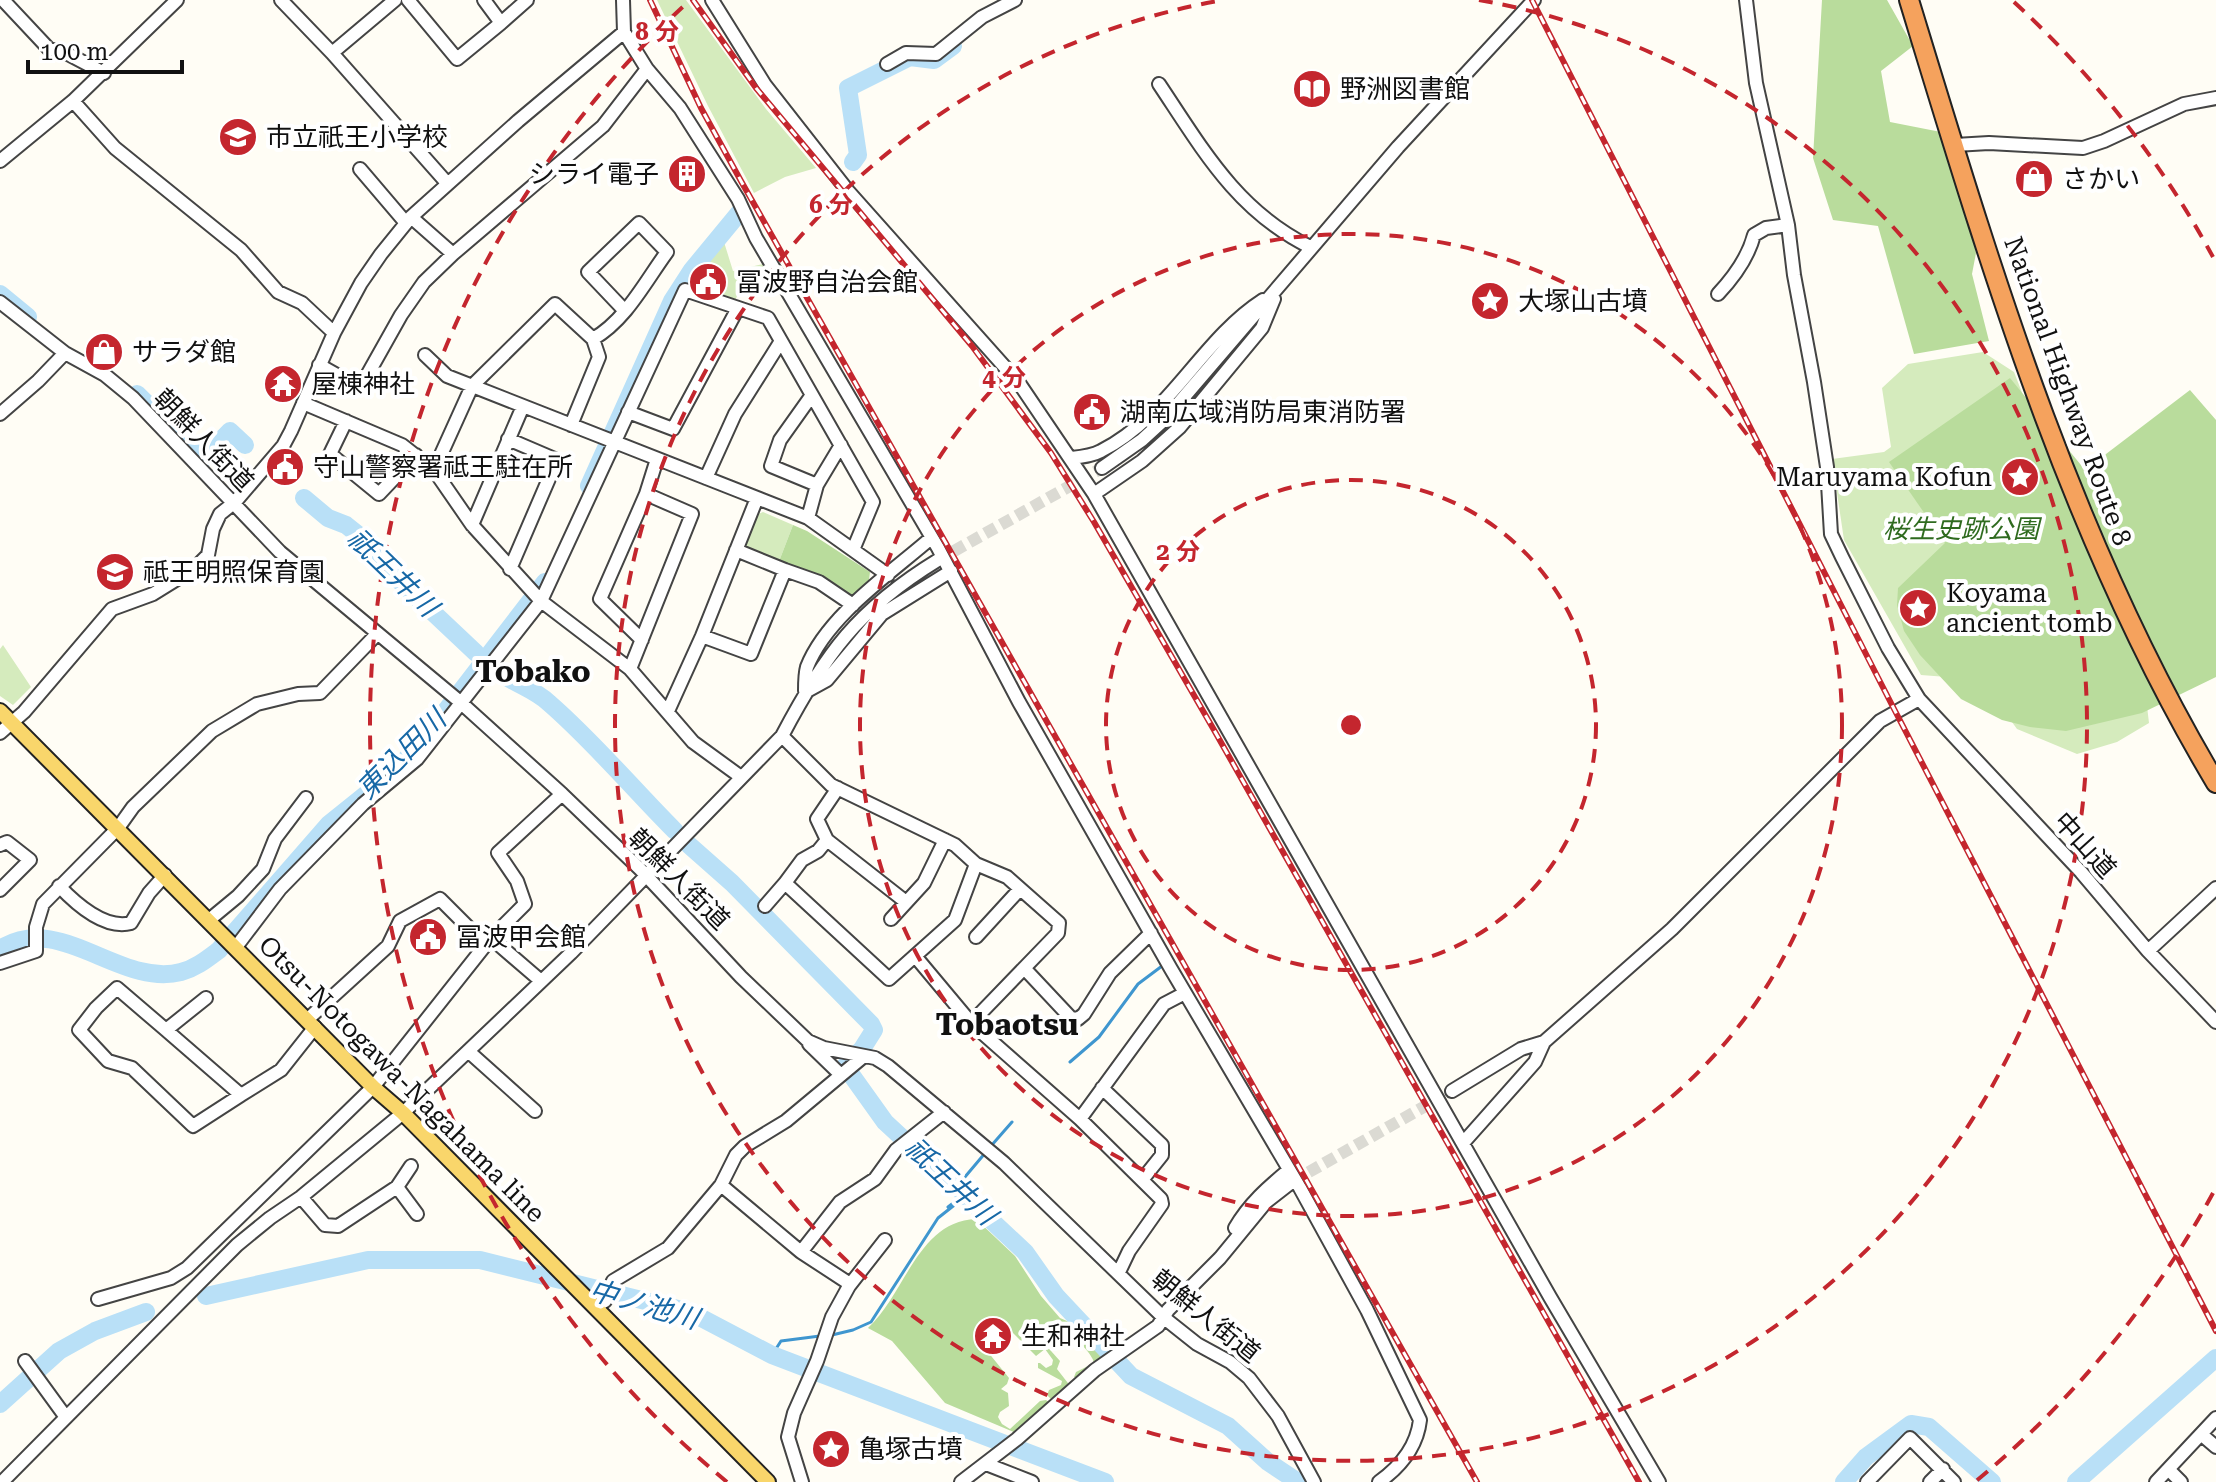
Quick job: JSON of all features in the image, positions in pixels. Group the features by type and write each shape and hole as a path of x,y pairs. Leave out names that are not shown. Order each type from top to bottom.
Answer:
{"highway":[{"path":"1900,0 1918,28"},
{"name":"National Highway Route 8","path":"1912,0 1943,112 2034,388 2087,531 2161,686 2216,783"}],"main road":[{"name":"Otsu-Notogawa-Nagahama line","path":"0,711 373,1087 597,1302 768,1482"}],"street":[{"path":"3,0 49,49 66,53 104,73"},
{"path":"0,161 104,73 177,0"},
{"path":"281,0 447,183"},
{"path":"332,53 395,0"},
{"path":"408,0 457,59 527,0"},
{"path":"484,0 501,23"},
{"path":"623,0 624,32 647,69 680,108 738,199 756,238 951,571 1019,702 1367,1310 1420,1420 1418,1434 1399,1466 1379,1482"},
{"path":"712,0 765,85 848,191 1019,383 1071,458 1550,1297 1659,1482"},
{"path":"887,64 906,53 936,54 982,17 1015,0"},
{"path":"1102,468 1142,440 1166,418 1276,292 1310,247 1529,5 1511,0"},
{"name":"中山道","path":"1746,0 1756,83 1788,225 1814,382 1827,467 1831,534 1888,648 1919,699 2216,1022"},
{"path":"0,733 24,712 112,609 153,594 195,568 208,555 213,529 220,514 235,502 283,446 334,333 361,283 408,220 624,32"},
{"path":"319,365 360,388 424,282 603,126 647,69"},
{"path":"1159,84 1201,149 1240,198 1285,235 1310,247"},
{"path":"1955,145 1989,143 2083,148 2184,104 2216,98"},
{"path":"73,101 115,148 241,250 278,292 302,303 334,333"},
{"path":"360,169 408,220 453,254"},
{"path":"593,339 607,331 625,311 667,252 639,223 588,272 625,311"},
{"path":"1718,294 1750,253 1754,235 1766,228 1788,225"},
{"path":"235,945 280,889 363,804 417,759 456,699 541,601 685,290 768,318 873,502 853,550"},
{"path":"1071,458 1098,453 1121,439 1154,411 1240,315 1276,292"},
{"path":"1094,494 1142,461 1180,427 1262,328 1276,292"},
{"name":"朝鮮人街道","path":"0,302 65,353 105,375 133,398 280,552 456,699 562,794 808,1041 824,1048 875,1058 888,1066 1004,1163 1163,1317 1249,1378 1267,1398 1314,1482"},
{"path":"434,470 472,386 555,304 593,339 599,357 577,427"},
{"path":"628,412 673,429 738,308"},
{"path":"706,478 735,414 781,341"},
{"path":"0,414 65,353"},
{"path":"425,355 447,376 808,518 888,575"},
{"path":"812,395 780,440 771,466 817,485"},
{"path":"303,403 402,445 434,470 472,525 541,601 630,669 693,742 741,777"},
{"path":"472,525 523,406"},
{"path":"346,421 330,454 379,494 416,455"},
{"path":"508,439 557,460 510,569"},
{"path":"808,518 817,485 841,445"},
{"path":"642,640 600,599 646,494 657,459"},
{"path":"630,669 692,514 646,494"},
{"path":"668,711 702,636 757,498"},
{"path":"805,692 807,668 823,639 853,605 931,538"},
{"path":"736,550 819,582 853,605"},
{"path":"2,1482 237,1245 403,1113 541,981 782,736 805,692 851,628 900,583 938,560"},
{"path":"702,636 751,654 785,570"},
{"path":"805,692 827,680 882,614 951,571"},
{"path":"0,963 36,951 36,927 43,904 118,828 133,807 212,731 257,704 298,694 320,693 377,634"},
{"path":"1452,1091 1521,1049 1544,1042 1665,936 1880,721 1919,699"},
{"path":"782,736 831,785 955,845 976,864 1007,877 1059,923 1058,933 971,1023"},
{"path":"838,788 817,819 827,840 906,902"},
{"path":"98,1299 171,1278 187,1268 373,1087 488,941 525,904 517,881 498,853 562,794"},
{"path":"214,925 263,869 275,839 306,798"},
{"path":"765,906 802,860 818,851 827,840"},
{"path":"891,919 924,883 945,840"},
{"path":"0,845 7,842 30,860 0,890"},
{"path":"785,883 889,979 955,920 976,864"},
{"path":"59,886 81,909 122,925 131,923 149,893 165,875"},
{"path":"2148,951 2216,888"},
{"path":"976,937 1020,889"},
{"path":"241,1095 117,988 79,1030 108,1061 132,1068 193,1126 281,1070 311,1023 388,946 400,921 440,899 541,981"},
{"path":"1024,968 1071,1018 1078,1019 1110,973 1151,933"},
{"path":"915,956 971,1023 1080,1119 1161,1199 1162,1204 1129,1251 1119,1272"},
{"path":"1080,1119 1164,1004 1185,993"},
{"path":"166,1030 206,998"},
{"path":"808,1041 813,1050 845,1072"},
{"path":"1463,1143 1535,1062 1544,1042"},
{"path":"468,1051 535,1111"},
{"path":"597,1302 613,1281 668,1248 721,1185 736,1155 745,1146 786,1121 845,1072 859,1054"},
{"path":"1102,1088 1162,1145 1162,1155 1142,1180"},
{"path":"801,1252 840,1202 875,1179 896,1150 944,1112"},
{"path":"301,1197 325,1225 338,1226 397,1187 411,1166"},
{"path":"961,1482 1017,1439 1095,1370 1158,1326 1231,1246 1230,1236 1244,1212 1267,1188 1291,1176"},
{"path":"721,1185 801,1252 850,1284"},
{"path":"397,1187 417,1214"},
{"path":"802,1482 788,1437 794,1413 850,1284 885,1240"},
{"path":"25,1361 65,1416"},
{"path":"2156,1482 2216,1418"},
{"path":"2202,1435 2216,1447"},
{"path":"1867,1482 1910,1438 1954,1482"},
{"path":"990,1461 1004,1482"},
{"path":"990,1461 1032,1482"},
{"path":"1930,1482 1943,1469"},
{"path":"2169,1470 2181,1482"}],"green space":[{"path":"657,0 686,0 766,109 816,168 785,177 754,193"},
{"path":"1822,0 1887,0 1913,46 1881,71 1890,122 1951,134 1976,253 1972,274 1989,341 1914,354 1878,226 1833,220 1813,158"},
{"path":"724,242 733,271 767,263 767,270 744,279 735,301 720,297 726,273 705,266"},
{"name":"桜生史跡公園","path":"1983,352 2014,372 2113,627 2144,681 2149,723 2117,742 2077,754 2017,729 1999,704 1960,678 1921,675 1844,540 1832,459 1884,452 1891,447 1882,388 1908,364"},
{"path":"2010,378 2085,470 2190,390 2216,420 2216,677 2142,713 2066,731 2002,720 1961,699 1920,655 1904,631 1897,605 1898,588 1945,543 1889,462"},
{"path":"763,512 793,525 778,564 748,551 745,545 756,515"},
{"path":"793,525 870,572 869,580 852,597 844,597 778,564"},
{"path":"3,645 31,687 13,705 0,696 0,649"},
{"path":"976,1219 1015,1256 1041,1296 1060,1318 1074,1324 1103,1358 1081,1381 1074,1377 1076,1372 1094,1363 1086,1349 1063,1331 1043,1335 1043,1342 1060,1361 1057,1369 1071,1387 1054,1402 1047,1395 1062,1381 1038,1368 1038,1363 1046,1368 1052,1365 1053,1360 1045,1349 1036,1356 1002,1322 992,1326 979,1341 1009,1378 1001,1389 1008,1393 1009,1406 998,1417 1002,1424 1010,1429 1040,1401 1046,1400 1052,1405 1016,1433 945,1403 892,1341 868,1328 881,1314 926,1245 956,1223"}],"waterway":[{"name":"東込田川","path":"853,162 858,155 848,88 910,57 934,60 953,46"},
{"name":"東込田川","path":"589,486 672,301 692,270 739,213"},
{"name":"祇王井川","path":"0,294 28,317"},
{"name":"祇王井川","path":"137,394 203,459 230,431 245,445"},
{"name":"祇王井川","path":"304,498 328,518 346,525 361,537 389,571 476,653"},
{"name":"東込田川","path":"0,949 23,940 45,939 68,944 135,970 158,974 181,972 206,960 219,950 329,824 395,771 421,743 545,582"},
{"name":"祇王井川","path":"493,666 566,718 675,831"},
{"name":"祇王井川","path":"689,845 732,883 871,1024 874,1030 862,1049 845,1066 885,1122 926,1160 959,1184 963,1194 1025,1252 1056,1296 1131,1376 1228,1426 1268,1462 1298,1482"},
{"path":"1070,1062 1099,1037 1138,984 1162,966"},
{"path":"991,1146 1012,1122"},
{"path":"959,1184 986,1152"},
{"path":"832,1335 871,1322 938,1218 963,1194"},
{"path":"948,1207 961,1197"},
{"name":"中ノ池川","path":"206,1296 368,1260 480,1260 690,1312 772,1355 1105,1482"},
{"name":"中ノ池川","path":"0,1404 59,1351 95,1331 146,1312"},
{"path":"772,1355 781,1341 820,1336"},
{"name":"中ノ池川","path":"2076,1482 2216,1358"},
{"name":"中ノ池川","path":"1844,1482 1866,1457 1911,1424 1929,1427 1992,1482"}],"tunnel":[{"path":"938,560 1102,468"},
{"path":"1293,1181 1452,1091"}],"railway":[{"path":"650,0 701,108 741,181 1477,1482"},
{"path":"693,0 756,88 972,346 1051,453 1214,730 1639,1482"},
{"path":"1532,0 2216,1331"}],"place":[{"name":"野洲図書館","path":"1312,89"},
{"name":"市立祇王小学校","path":"238,137"},
{"name":"シライ電子","path":"687,174"},
{"name":"さかい","path":"2034,179"},
{"name":"冨波野自治会館","path":"708,282"},
{"name":"大塚山古墳","path":"1490,301"},
{"name":"サラダ館","path":"104,352"},
{"name":"屋棟神社","path":"283,384"},
{"name":"湖南広域消防局東消防署","path":"1092,412"},
{"name":"守山警察署祗王駐在所","path":"285,467"},
{"name":"Maruyama Kofun","path":"2020,477"},
{"name":"祗王明照保育園","path":"115,572"},
{"name":"Koyama ancient tomb","path":"1918,608"},
{"name":"冨波甲会館","path":"428,937"},
{"name":"生和神社","path":"993,1336"},
{"name":"亀塚古墳","path":"831,1449"}],"district":[{"name":"Tobako","path":"533,672"},
{"name":"Tobaotsu","path":"1007,1025"}]}
